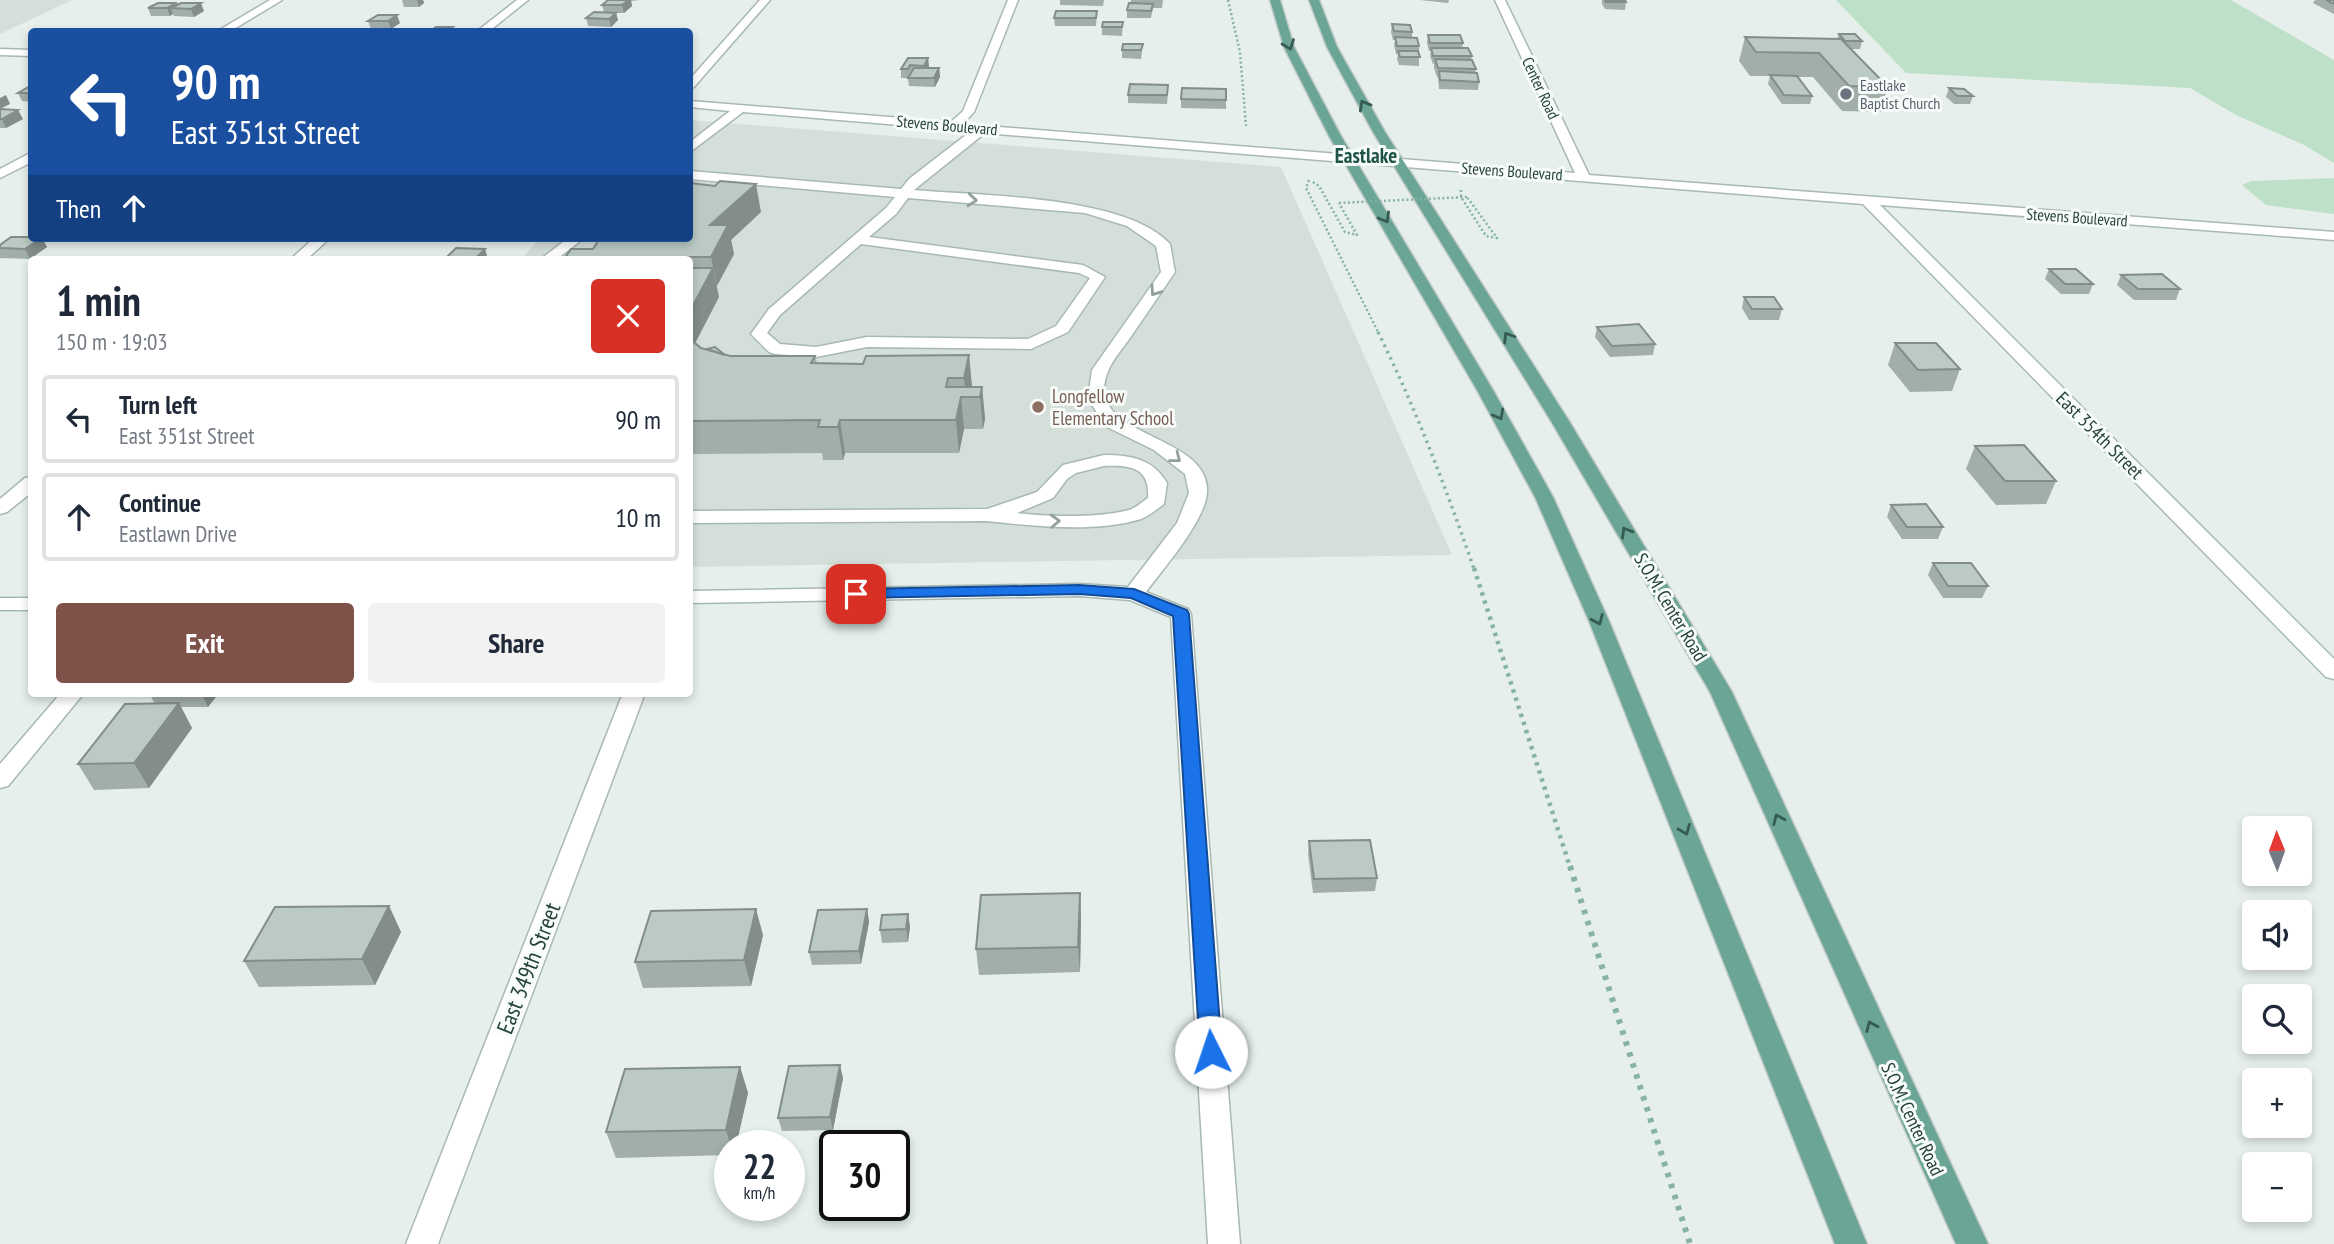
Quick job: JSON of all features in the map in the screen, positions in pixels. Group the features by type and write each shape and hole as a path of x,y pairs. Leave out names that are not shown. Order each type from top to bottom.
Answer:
{"main road":[{"path":"1275,0 1289,47 1335,136 1485,390 1544,497 1645,733 1851,1244"},
{"name":"S.O.M. Center Road","path":"1314,0 1332,47 1379,132 1560,421 1721,692 1972,1244"}],"street":[{"path":"228,28 277,0"},
{"path":"486,28 523,0"},
{"path":"693,82 765,0"},
{"path":"956,125 968,112 1013,0"},
{"name":"Center Road","path":"1500,0 1583,176"},
{"path":"0,52 28,53"},
{"name":"Stevens Boulevard","path":"693,104 1350,160 2334,236"},
{"path":"693,146 741,108"},
{"path":"859,240 1083,269 1098,277 1062,328 1031,344 867,342 816,352 775,349 759,334 774,312 891,211 914,181 983,128"},
{"path":"0,174 28,158"},
{"path":"693,175 1086,209 1132,223 1163,244 1168,272 1100,370 1096,398 1111,422 1160,446 1194,472 1198,493 1186,524 1134,594"},
{"name":"East 354th Street","path":"1866,200 2334,672"},
{"path":"302,256 318,242"},
{"path":"552,256 571,242"},
{"path":"693,517 987,515 1036,521 1105,519 1137,514 1157,500 1158,483 1148,470 1125,461 1098,460 1074,466 1060,476 1048,495 1020,507 987,515"},
{"path":"0,508 28,485"},
{"path":"693,597 1079,590 1134,594 1181,614 1224,1244"},
{"path":"0,604 28,604"},
{"path":"0,780 70,697"},
{"name":"East 349th Street","path":"422,1244 632,697"}],"path":[{"path":"1228,0 1240,52 1247,135"},
{"path":"1461,197 1486,236 1497,238 1467,197 1339,203 1357,235 1345,232 1319,186 1310,179 1306,188 1404,384 1446,490 1488,608 1690,1244"}],"shaded area":[{"path":"0,0 72,0 0,34"},
{"name":"Longfellow Elementary School","path":"693,120 1281,167 1452,555 693,567 693,256 524,256 536,242 693,242"}],"green space":[{"path":"1836,0 2231,0 2334,60 2334,163 2304,145 2236,115 2190,88 1906,73"},
{"path":"2334,178 2334,214 2266,205 2242,185 2251,181"}],"building":[{"path":"608,0 629,0 622,5 602,5"},
{"path":"1605,0 1625,0 1626,2 1606,2"},
{"path":"158,3 177,3 167,8 148,8"},
{"path":"181,3 201,3 191,9 171,8"},
{"path":"1129,3 1153,4 1151,11 1127,10"},
{"path":"1056,11 1097,11 1096,18 1054,18"},
{"path":"594,12 616,13 609,19 586,18"},
{"path":"378,15 397,15 388,21 368,21"},
{"path":"1103,22 1123,22 1122,27 1102,27"},
{"path":"1392,24 1410,25 1412,32 1394,31"},
{"path":"1839,34 1855,34 1862,41 1845,41"},
{"path":"1428,35 1460,35 1463,43 1430,43"},
{"path":"1395,37 1417,38 1419,46 1397,46"},
{"path":"1745,37 1841,39 1888,87 1849,86 1819,53 1756,52"},
{"path":"1123,44 1143,44 1141,50 1122,50"},
{"path":"1431,48 1468,48 1472,56 1433,56"},
{"path":"1398,51 1418,51 1420,57 1400,57"},
{"path":"908,58 928,58 924,66 910,65 908,69 901,69"},
{"path":"1435,59 1472,60 1476,69 1438,68"},
{"path":"914,68 939,68 934,78 908,78"},
{"path":"1439,71 1477,73 1479,82 1440,80"},
{"path":"1770,75 1797,76 1812,96 1784,95"},
{"path":"1130,84 1168,85 1167,95 1128,95"},
{"path":"1182,88 1226,89 1226,100 1181,99"},
{"path":"1949,88 1964,89 1973,96 1957,96"},
{"path":"0,109 18,110 0,119"},
{"path":"720,181 756,184 710,225 728,225 711,257 566,256 571,249 593,249 597,242 693,242 693,183 715,186"},
{"path":"11,237 28,237 28,242 35,242 25,249 0,248 0,245"},
{"path":"456,248 485,249 478,256 448,256"},
{"path":"693,268 713,268 693,305"},
{"path":"2049,269 2076,269 2093,284 2065,284"},
{"path":"2162,274 2180,289 2138,289 2121,275"},
{"path":"1744,297 1774,297 1782,309 1752,309"},
{"path":"1639,324 1655,344 1612,346 1597,327"},
{"path":"693,341 701,348 730,356 815,356 811,363 863,364 866,356 969,355 964,378 948,378 946,387 982,387 980,397 961,397 956,420 840,420 838,427 818,427 820,420 693,421"},
{"path":"1895,343 1936,343 1960,369 1918,370"},
{"path":"715,347 725,355 707,349"},
{"path":"2024,445 2056,481 2005,481 1975,446"},
{"path":"1926,504 1943,527 1907,527 1891,505"},
{"path":"1933,563 1971,563 1988,586 1948,586"},
{"path":"179,703 134,763 78,764 125,704"},
{"path":"1370,840 1377,878 1314,879 1309,841"},
{"path":"1080,893 1078,947 976,949 981,895"},
{"path":"389,906 362,959 244,961 275,907"},
{"path":"756,909 744,960 635,962 651,911"},
{"path":"867,909 859,951 809,952 818,910"},
{"path":"908,914 906,929 880,930 882,915"},
{"path":"840,1065 830,1117 778,1118 789,1066"},
{"path":"740,1067 726,1130 606,1132 625,1069"}],"place":[{"name":"Eastlake Baptist Church","path":"1846,94"},
{"name":"Longfellow Elementary School","path":"1038,407"}],"district":[{"name":"Eastlake","path":"1366,155"}],"route":[{"path":"856,594 1079,590 1134,594 1181,614 1211,1052"}]}
